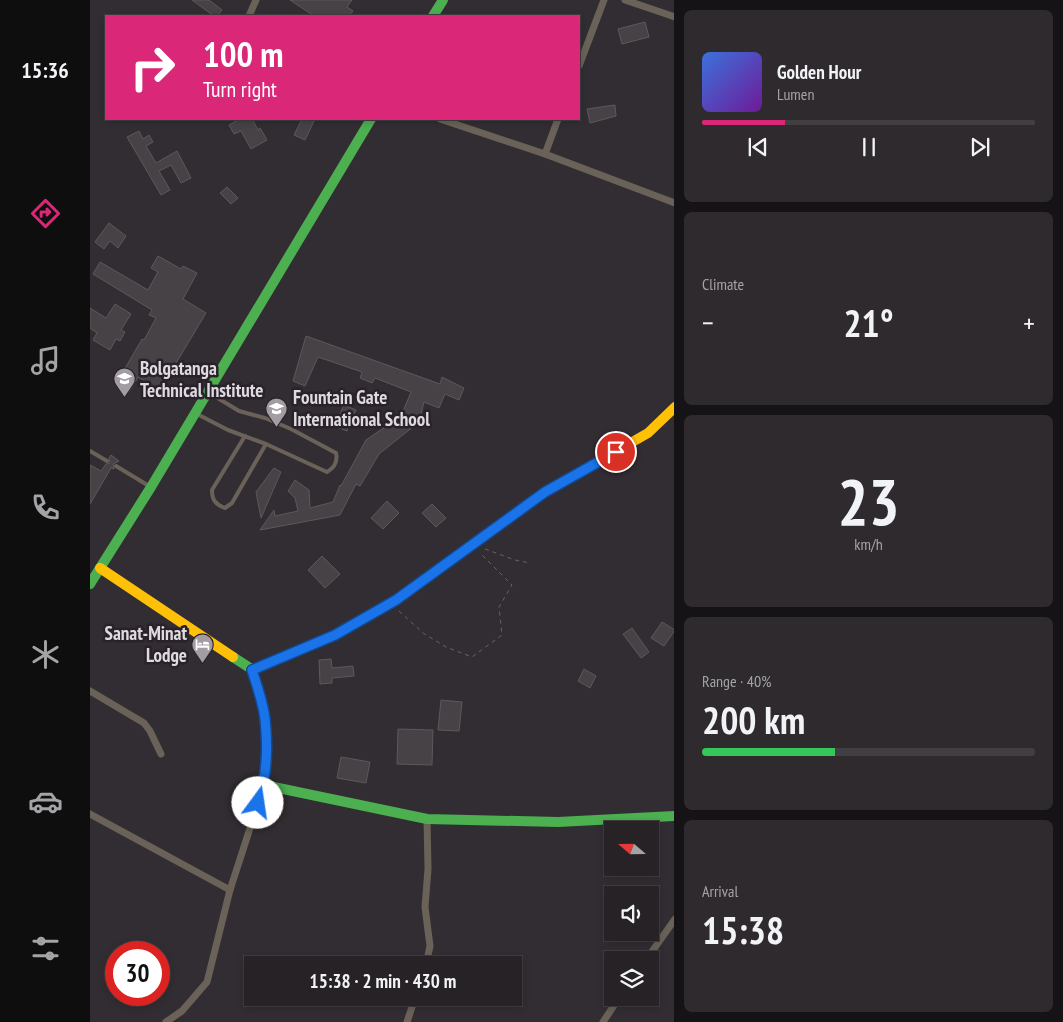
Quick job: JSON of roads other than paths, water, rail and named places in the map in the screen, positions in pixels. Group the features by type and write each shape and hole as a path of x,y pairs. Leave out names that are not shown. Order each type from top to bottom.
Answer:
{"main road":[{"path":"434,15 443,0"},
{"path":"90,584 151,487 206,392 370,120"},
{"path":"100,568 252,670 335,635 396,600 545,492 648,433 674,407"},
{"path":"264,785 427,819 558,822 674,816"}],"street":[{"path":"249,15 256,0"},
{"path":"580,63 604,0"},
{"path":"625,0 674,17"},
{"path":"443,120 545,154 674,203"},
{"path":"545,154 558,120"},
{"path":"166,1022 182,1011 207,982 230,890 264,785 265,717 252,670"},
{"path":"90,691 144,722 161,754"},
{"path":"90,814 230,890"},
{"path":"427,819 428,869 424,907 430,946 428,956"},
{"path":"652,951 674,919"},
{"path":"407,1022 412,1006"},
{"path":"603,1022 614,1006"}],"lane":[{"path":"194,413 228,430 266,444 326,472 333,468 337,459 336,453 292,429 265,418 239,411 206,392"},
{"path":"245,436 212,490 212,498 216,504 225,508 232,503 266,444"},
{"path":"90,451 108,461"},
{"path":"116,466 151,487"}],"place":[{"name":"Bolgatanga Technical Institute","path":"124,398"},
{"name":"Fountain Gate International School","path":"277,427"},
{"name":"Sanat-Minat Lodge","path":"203,663"}]}
